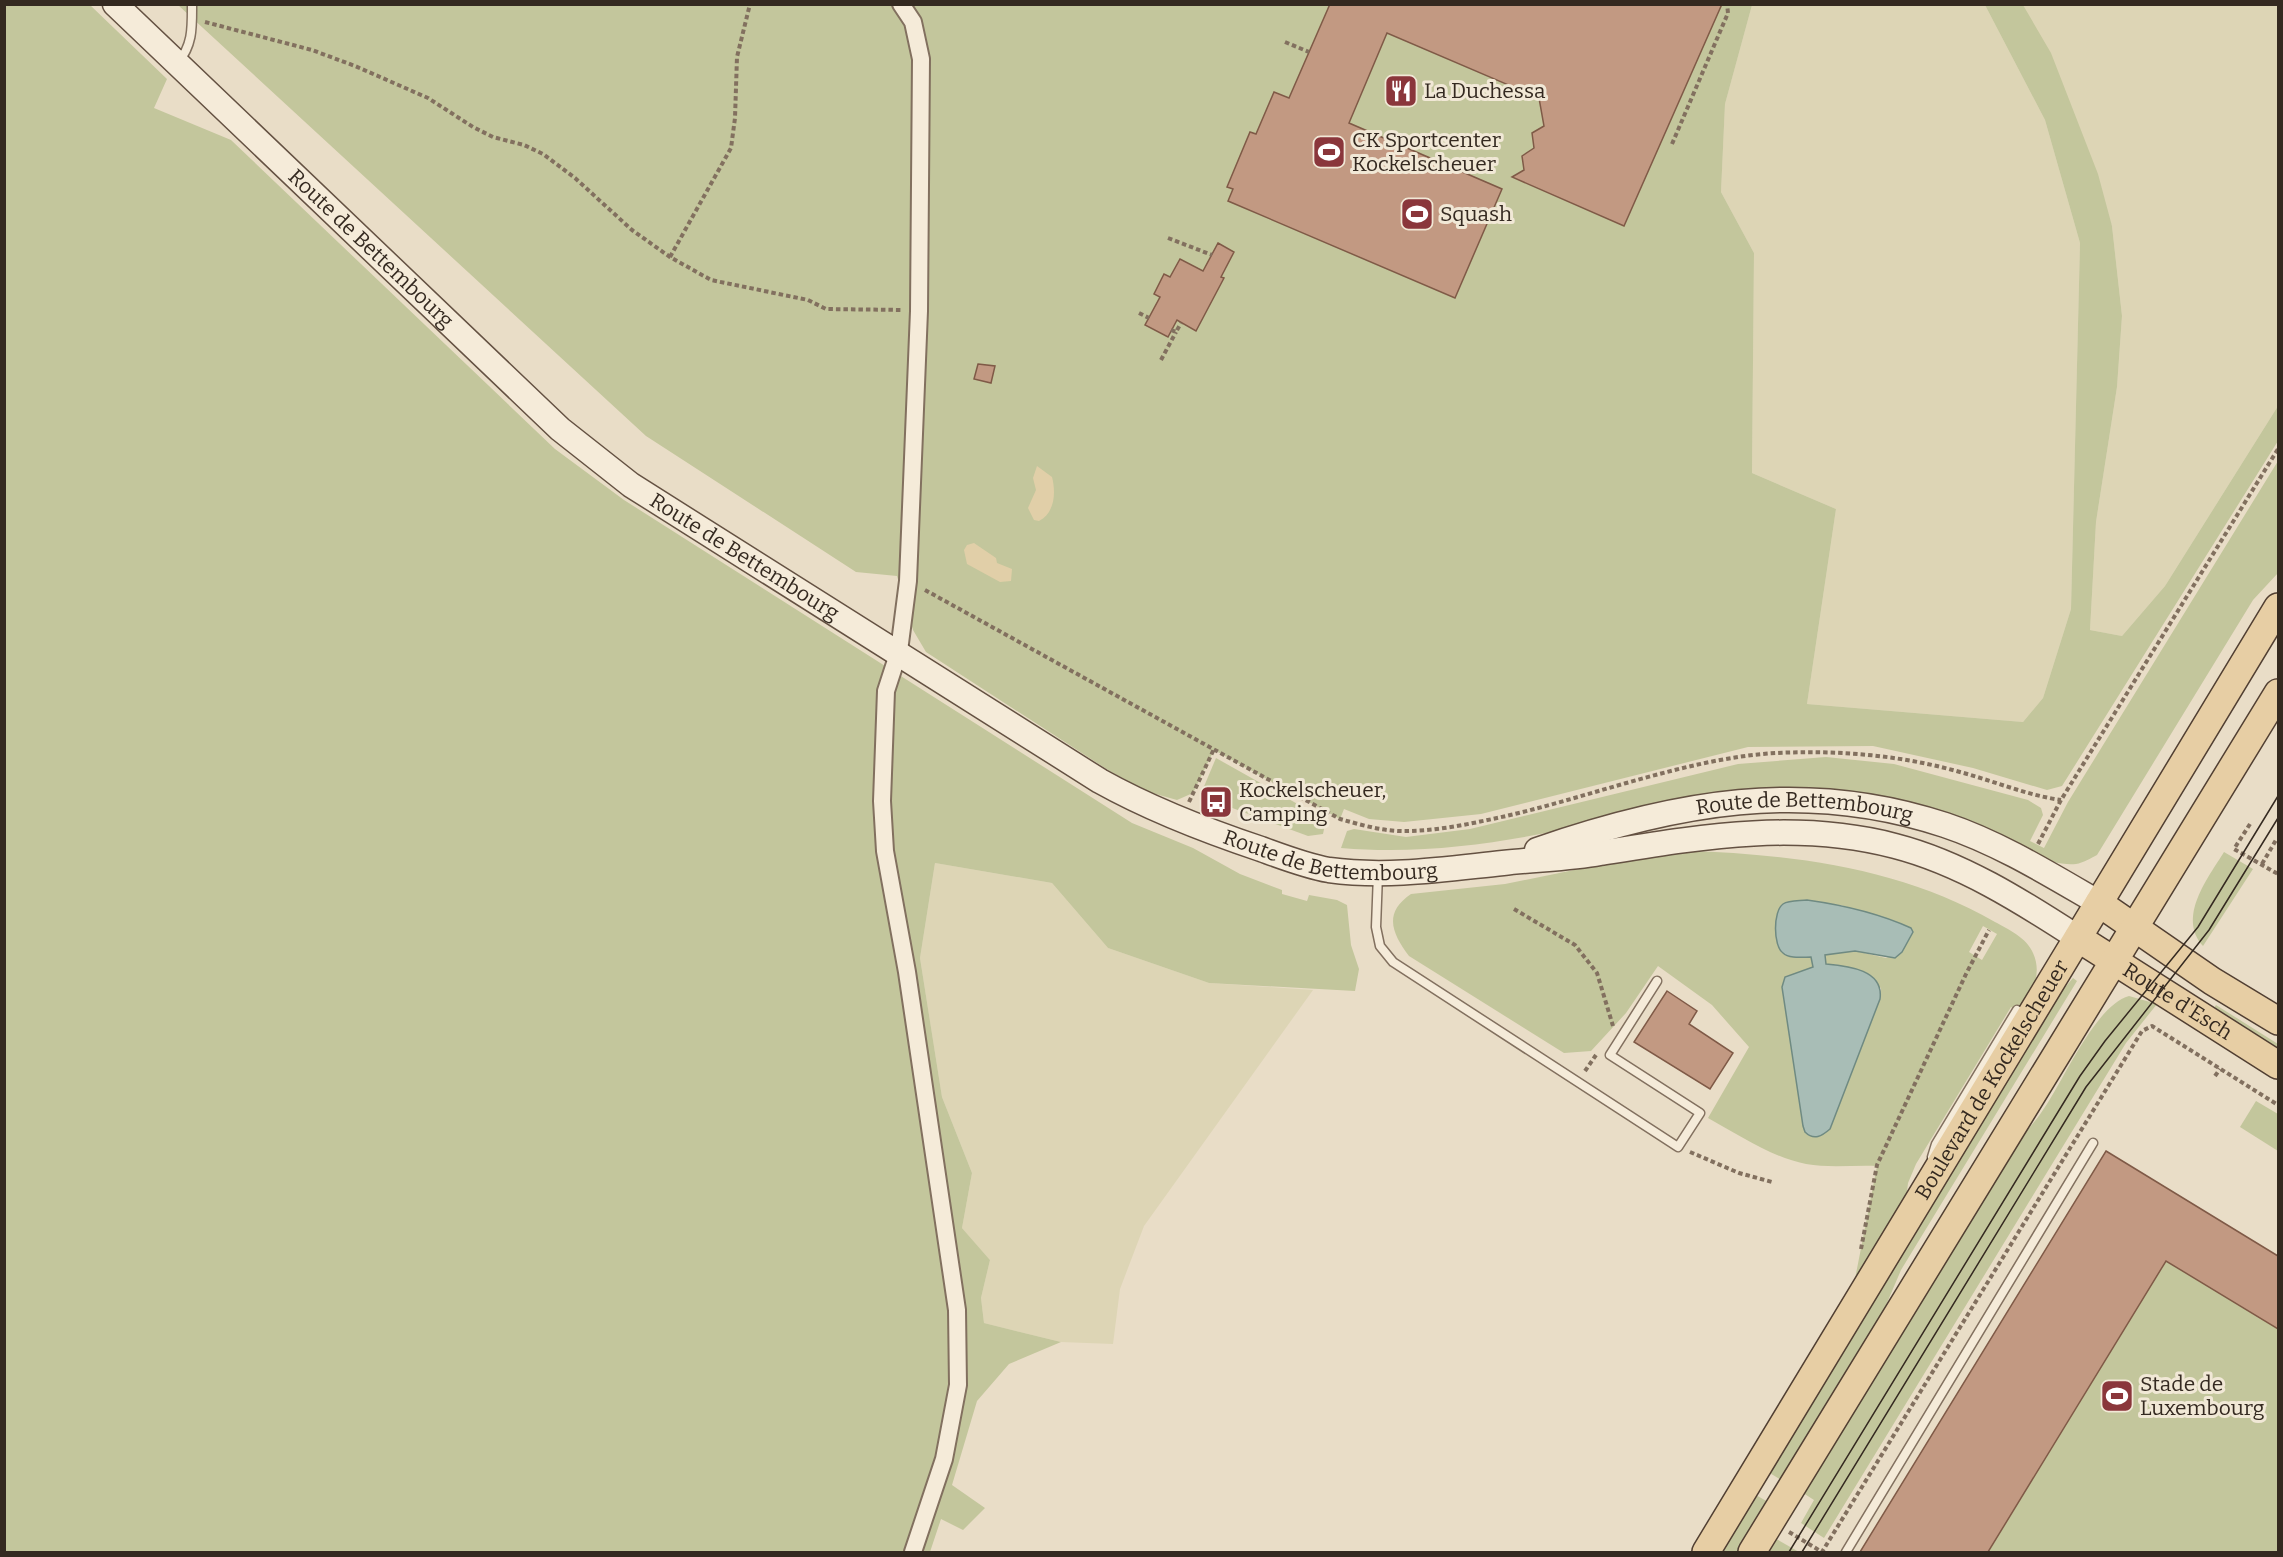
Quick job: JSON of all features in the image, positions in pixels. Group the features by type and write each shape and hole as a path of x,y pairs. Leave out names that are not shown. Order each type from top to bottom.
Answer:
{"main road":[{"name":"Route de Bettembourg","path":"116,4 560,429 632,485 898,651 1100,781 1180,821 1311,866 1378,873 1412,873 1599,854 1648,844 1779,830 1861,838 1897,846 1984,881 2078,938"},
{"name":"Boulevard de Kockelscheuer","path":"1706,1552 2278,607"},
{"name":"Boulevard de Kockelscheuer","path":"1752,1552 2278,693"},
{"name":"Route de Bettembourg","path":"1500,863 1596,830 1642,819 1741,801 1796,798 1853,803 1945,825 2022,860 2099,903"},
{"name":"Route d'Esch","path":"2099,903 2212,981 2278,1021"},
{"name":"Route d'Esch","path":"2078,938 2278,1065"}],"street":[{"path":"901,4 913,22 921,59 919,311 908,580 898,651 886,691 882,801 885,851 907,972 957,1310 958,1374 944,1459 913,1552"}],"lane":[{"path":"177,63 187,51 193,36 192,4"},
{"path":"1378,873 1376,927 1380,946 1393,962 1678,1147 1700,1113 1610,1054 1657,981"},
{"path":"1905,1224 1936,1144 2016,1010"},
{"path":"1846,1552 2094,1143"}],"path":[{"path":"670,257 731,148 735,118 737,57 750,4"},
{"path":"1672,144 1728,13 1727,4"},
{"path":"192,20 312,50 355,66 428,98 483,132 524,145 543,154 575,178 632,231 670,257 711,280 808,300 826,309 919,311"},
{"path":"1285,42 1309,52"},
{"path":"1168,238 1212,255"},
{"path":"1139,313 1149,318"},
{"path":"1161,360 1174,331 1181,323"},
{"path":"2037,845 2061,800 2278,449"},
{"path":"908,580 1340,819 1397,831 1474,823 1707,763 1774,753 1851,752 1904,759 1961,772 2038,796 2061,800"},
{"path":"1180,821 1214,749"},
{"path":"2250,824 2234,849 2278,874"},
{"path":"2262,864 2276,840"},
{"path":"1514,909 1575,945 1597,973 1610,1008 1613,1024 1611,1032"},
{"path":"1860,1258 1877,1166 1965,974 1989,930"},
{"path":"1822,1552 2142,1031 2152,1026 2278,1105"},
{"path":"1578,1082 1600,1048"},
{"path":"2215,1076 2220,1069"},
{"path":"1678,1147 1739,1173 1772,1182"}],"shaded area":[{"path":"1752,5 1985,5 2045,120 2080,243 2071,609 2043,698 2023,722 1807,704 1836,509 1752,473 1754,253 1721,192 1725,104"},
{"path":"2023,5 2278,5 2278,406 2165,586 2122,636 2090,630 2096,522 2117,387 2122,316 2112,226"},
{"path":"935,863 1052,883 1108,948 1209,983 1313,990 1144,1226 1120,1289 1113,1344 1061,1342 984,1323 981,1298 990,1260 962,1228 972,1173 942,1097 920,958"}],"green space":[{"path":"5,5 90,5 167,79 154,108 231,140 555,449 624,500 1132,823 1193,848 1240,874 1282,890 1282,894 1307,901 1309,895 1337,900 1347,905 1351,945 1359,969 1355,991 1209,983 1108,948 1052,883 935,863 920,958 942,1097 972,1173 962,1228 990,1260 981,1298 984,1323 1061,1342 1009,1364 977,1401 952,1485 985,1508 963,1530 941,1519 930,1552 5,1552"},
{"path":"178,5 1752,5 1725,104 1721,192 1754,253 1752,473 1836,509 1807,704 2023,722 2043,698 2071,609 2080,243 2045,120 1985,5 2023,5 2051,53 2098,174 2112,226 2122,316 2117,387 2096,522 2090,630 2122,636 2165,586 2278,406 2278,441 2062,786 2047,790 1973,768 1873,746 1748,747 1481,814 1404,822 1369,819 1344,809 1340,819 1214,750 1193,793 1177,800 1145,791 1108,770 926,652 913,630 897,576 856,572 646,436"},
{"path":"2278,461 2278,573 2253,600 2097,855 2084,862 2060,863 2041,859 1944,815 1913,805 1856,795 1791,791 1729,797 1495,842 1420,849 1341,848 1347,831 1354,829 1406,837 1470,829 1738,764 1826,757 1894,764 2028,800 2041,808 2043,815 2030,841 2044,848 2068,802"},
{"path":"1216,758 1326,820 1323,834 1308,836 1200,796"},
{"path":"1687,851 1766,856 1846,867 1884,877 1959,904 2017,934 2033,953 2036,961 2036,976 2032,991 2021,1013 2011,1007 1916,1164 1908,1183 1906,1200 1855,1279 1877,1166 1823,1166 1793,1161 1756,1145 1708,1118 1749,1047 1712,1005 1658,966 1626,1013 1591,1051 1564,1053 1409,956 1398,939 1393,924 1396,908 1411,894 1505,884 1657,853","holes":["1841,905 1911,928 1913,932 1902,952 1886,958 1855,951 1825,955 1826,964 1840,965 1881,988 1880,999 1830,1129 1803,1126 1782,987 1785,977 1813,968 1811,957 1788,956","1983,926 1997,934 1982,960 1969,952"]},
{"path":"2224,852 2253,869 2203,946 2196,935 2193,923 2194,910 2203,886"},
{"path":"2073,978 2077,981 1901,1270 1881,1317 1783,1481 1768,1472 2056,998"},
{"path":"2129,996 2157,1004 2126,1043 1824,1538 1801,1523 1814,1500 1800,1491 2008,1152 2041,1113 2080,1047 2104,1014 2116,1003"},
{"path":"2216,1005 2278,1044 2278,1052 2212,1011"},
{"path":"2256,1101 2278,1114 2278,1151 2240,1127"},
{"name":"Stade de Luxembourg","path":"2106,1151 2278,1256 2278,1552 1860,1552"},
{"path":"1754,1494 1770,1503 1740,1552 1718,1552"},
{"path":"1773,1537 1799,1552 1763,1552"}],"sand":[{"path":"1037,466 1052,477 1054,489 1051,508 1039,521 1034,520 1028,508 1036,490 1033,478"},
{"path":"974,543 996,558 997,563 1012,569 1011,581 1000,582 967,564 964,550 967,545"}],"water":[{"path":"1807,900 1873,914 1911,928 1913,932 1902,952 1895,958 1855,951 1825,955 1826,964 1854,968 1871,976 1880,989 1880,999 1830,1129 1815,1137 1808,1135 1803,1126 1782,987 1785,977 1813,967 1811,957 1792,957 1783,953 1776,936 1777,914 1783,904"}],"building":[{"name":"CK Sportcenter Kockelscheuer","path":"1330,4 1722,4 1624,226 1512,177 1524,170 1522,156 1534,148 1532,133 1544,126 1539,98 1387,33 1349,123 1502,189 1455,298 1228,201 1233,189 1227,187 1250,132 1256,134 1274,92 1289,98"},
{"path":"1218,243 1234,252 1221,277 1224,278 1196,331 1177,320 1168,337 1145,325 1160,297 1154,294 1164,274 1170,277 1180,259 1203,271"},
{"path":"978,364 995,366 991,383 974,379"},
{"path":"1667,991 1697,1011 1689,1024 1733,1053 1710,1089 1634,1042"},
{"path":"2106,1151 2278,1256 2278,1329 2166,1261 1988,1552 1860,1552"}],"tram line":[{"path":"1789,1552 2080,1076 2105,1041 2198,927 2278,796"},
{"path":"1802,1552 2086,1087 2209,930 2278,818"}],"place":[{"name":"La Duchessa","path":"1401,91"},
{"name":"CK Sportcenter Kockelscheuer","path":"1329,152"},
{"name":"Squash","path":"1417,214"},
{"name":"Kockelscheuer, Camping","path":"1216,802"},
{"name":"Stade de Luxembourg","path":"2117,1396"}]}
